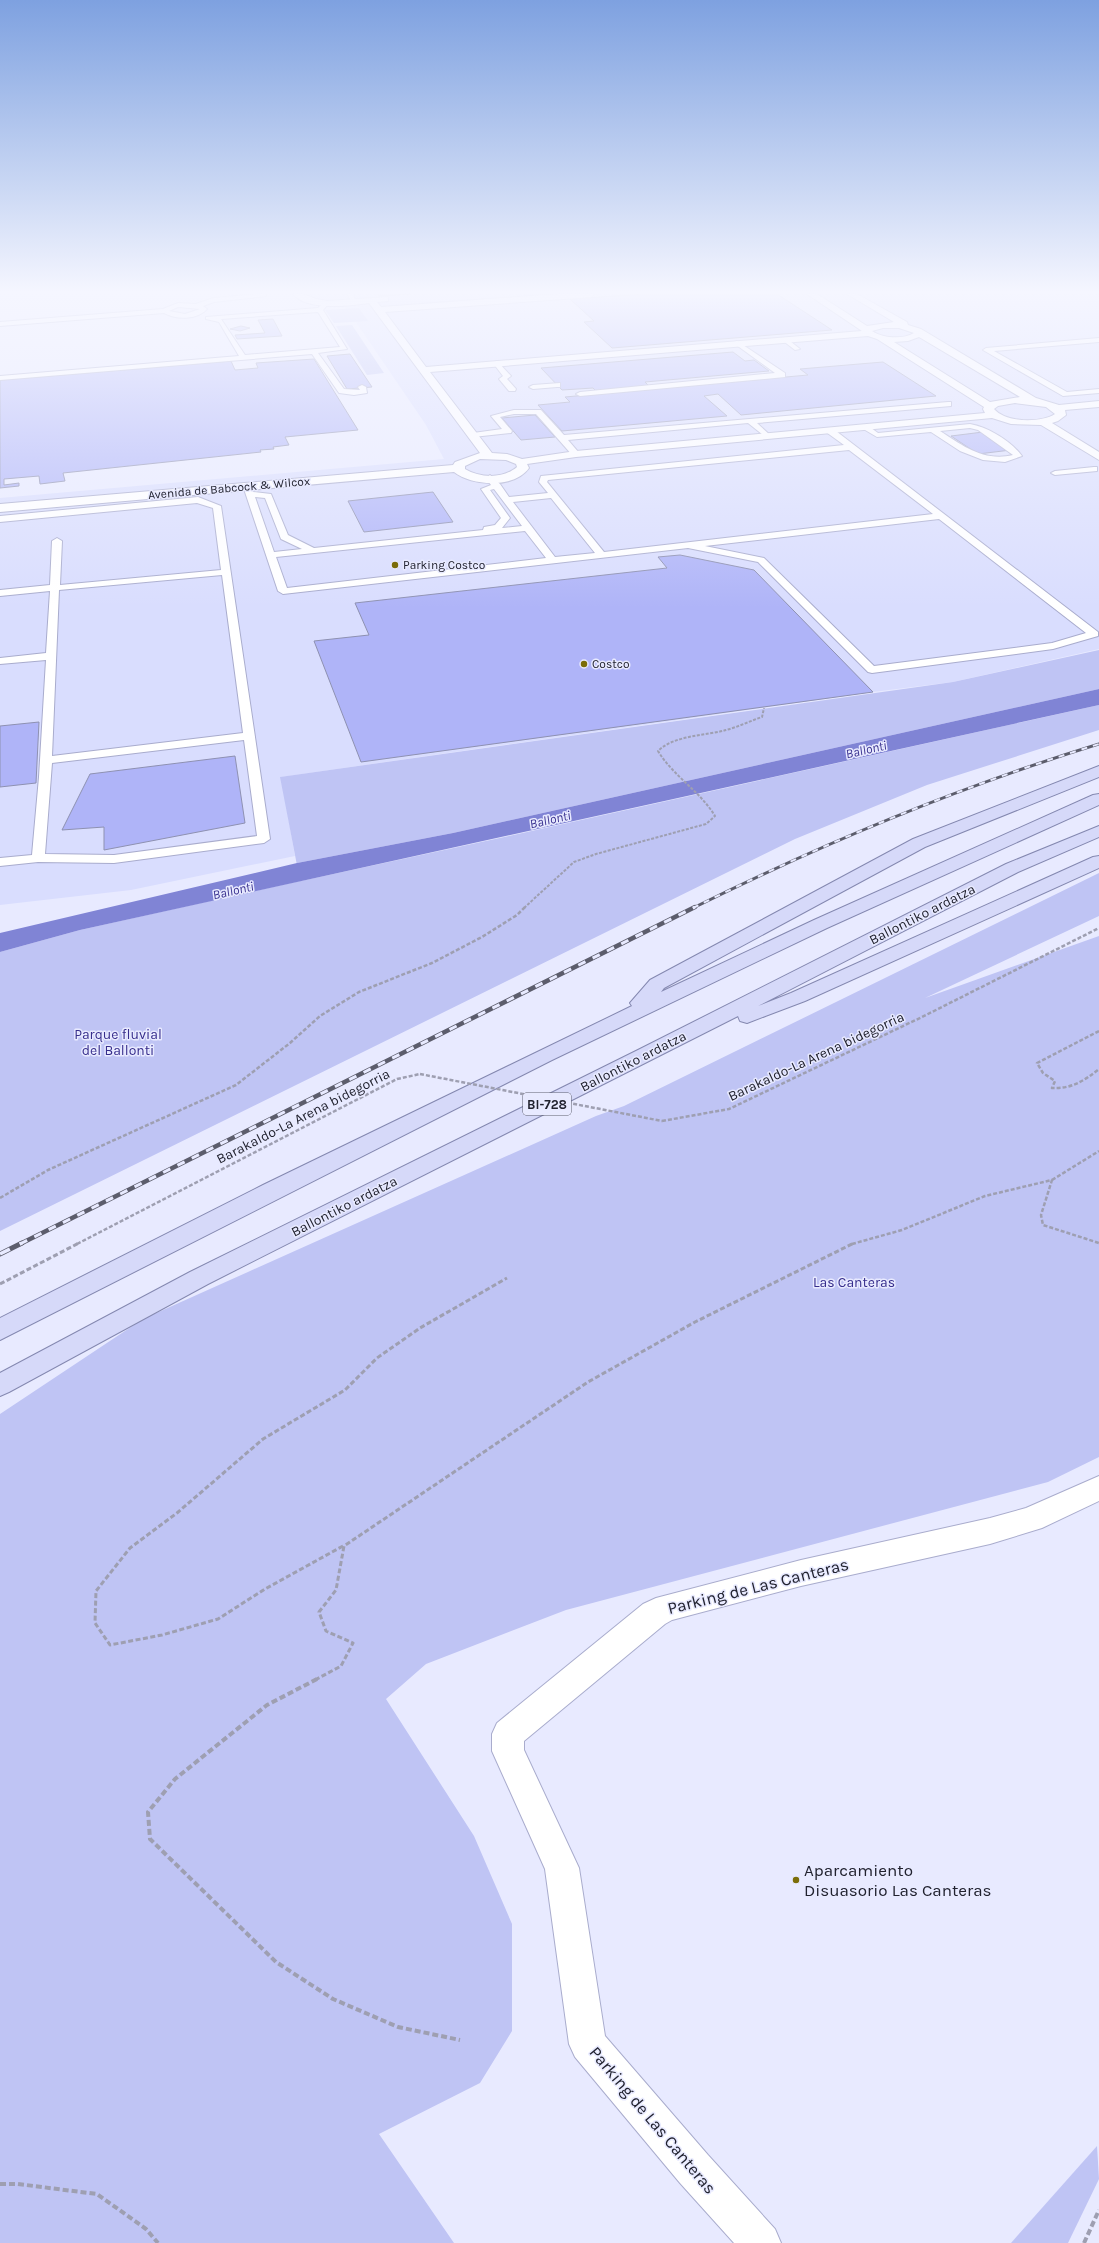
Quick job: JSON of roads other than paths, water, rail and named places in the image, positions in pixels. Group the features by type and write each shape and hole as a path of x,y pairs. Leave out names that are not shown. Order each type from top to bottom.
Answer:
{"main road":[{"path":"631,1014 657,984 919,843 1099,771"},
{"path":"0,1330 168,1243 631,1014 851,910 1099,799"},
{"name":"Ballontiko ardatza","path":"0,1385 199,1278 645,1055 1012,868 1099,831"},
{"path":"645,1055 798,997 1099,861"}],"street":[{"path":"446,399 488,456"},
{"path":"974,399 992,410 1021,422 1052,421 1061,415 1058,408"},
{"path":"1031,399 1058,408 1099,404"},
{"path":"521,462 523,468 516,474 493,482 467,475 457,468 463,461 488,456 507,457 521,462 576,454 909,422 992,410 1004,401 1040,402"},
{"path":"1043,422 1068,438 1097,452"},
{"path":"1068,438 1068,451"},
{"path":"1081,460 1096,471"},
{"name":"Avenida de Babcock & Wilcox","path":"0,508 248,490 457,468"},
{"name":"Parking de Las Canteras","path":"761,2243 694,2170 588,2044 562,1868 508,1751 508,1734 654,1614 667,1608 801,1574 990,1531 1032,1519 1099,1488"}],"lane":[{"path":"562,438 948,404"},
{"path":"889,409 909,422"},
{"path":"473,435 508,432 495,416 526,411 538,412 576,454"},
{"path":"750,421 767,436"},
{"path":"864,427 877,435 970,426 980,428 1015,452 1018,456 996,460 976,457 933,430"},
{"path":"829,430 1097,633"},
{"path":"602,555 543,482 544,478 851,447"},
{"path":"1055,474 1096,471"},
{"path":"466,534 498,527 506,518 485,489 493,482 552,560"},
{"path":"248,490 283,591 942,516"},
{"path":"248,490 268,496 284,537 313,551"},
{"path":"508,500 554,495"},
{"path":"0,519 198,500 217,506 225,572 264,839 114,859 38,858 0,862"},
{"path":"271,555 527,528"},
{"path":"38,858 57,541"},
{"path":"689,545 761,560 872,670 1053,646 1097,633"},
{"path":"0,593 225,572"},
{"path":"0,661 51,656"},
{"path":"45,760 249,736"}],"water":[{"name":"Ballonti","path":"1099,689 1099,705 80,930 0,952 0,933 297,863 453,833"}],"railway":[{"path":"693,908 792,861 893,818 995,779 1099,744"},
{"path":"20,1244 695,907"},
{"path":"0,1254 20,1244"}],"place":[{"name":"Parking Costco","path":"395,565"},
{"name":"Costco","path":"584,664"},
{"name":"Aparcamiento Disuasorio Las Canteras","path":"796,1880"}],"park label":[{"name":"Parque fluvial del Ballonti","path":"118,1042"},
{"name":"Las Canteras","path":"854,1282"}]}
